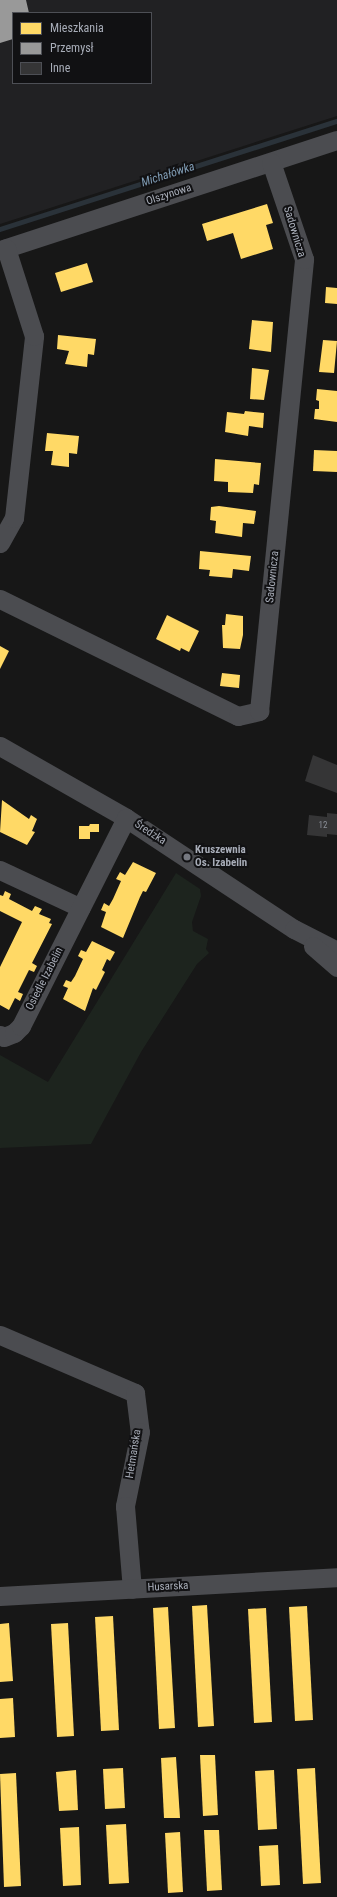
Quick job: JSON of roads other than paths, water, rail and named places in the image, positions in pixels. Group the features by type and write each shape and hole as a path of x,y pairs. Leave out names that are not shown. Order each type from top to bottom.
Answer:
{"street":[{"name":"Olszynowa","path":"3,249 337,140"},
{"name":"Sadownicza","path":"0,599 238,716 259,711 304,260 271,162"},
{"path":"0,543 14,518 34,336 3,249"},
{"name":"Średzka","path":"0,746 126,818 294,929 337,951"},
{"name":"Osiedle Izabelin","path":"0,1035 4,1037 14,1034 21,1026 126,818"},
{"path":"0,870 80,908"},
{"name":"Średzka","path":"294,929 337,967"},
{"name":"Hetmańska","path":"0,1335 135,1393 140,1432 125,1506 132,1589"},
{"name":"Husarska","path":"0,1596 337,1577"}],"waterway":[{"name":"Michałówka","path":"0,229 337,121"}],"place":[{"name":"Kruszewnia Os. Izabelin","path":"187,857"}]}
